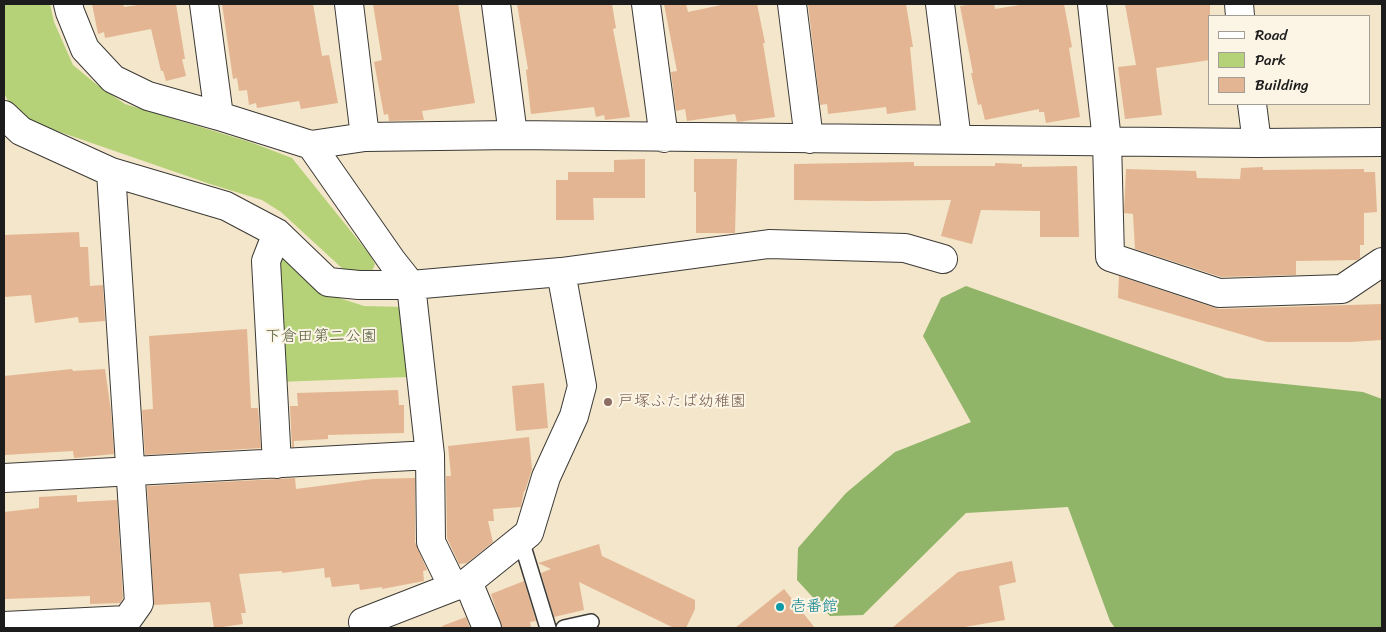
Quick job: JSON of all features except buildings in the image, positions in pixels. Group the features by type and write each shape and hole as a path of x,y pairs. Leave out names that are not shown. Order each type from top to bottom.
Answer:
{"street":[{"path":"68,4 85,49 113,79 148,96 311,145 365,137 513,135 1107,142 1382,142"},
{"path":"204,4 219,116"},
{"path":"349,4 365,137"},
{"path":"496,4 513,135"},
{"path":"646,4 664,138"},
{"path":"792,4 810,139"},
{"path":"940,4 957,140"},
{"path":"1092,4 1107,142 1110,257 1219,293 1342,289 1382,262"},
{"path":"1252,105 1257,143"},
{"path":"4,115 21,131 111,172 226,206 277,233 328,282 359,285 411,285 560,272 769,244 904,248 944,259"},
{"path":"311,145 392,262 411,285 430,455 431,542 461,584 487,628"},
{"path":"4,626 127,620 139,603 111,172"},
{"path":"277,233 266,261 277,464"},
{"path":"363,622 461,584 529,533 546,477 574,416 582,386 560,272"},
{"path":"4,478 430,455"}],"lane":[{"path":"521,540 548,628"},
{"path":"564,628 591,622"}],"green space":[{"path":"4,4 50,4 54,22 73,65 125,104 250,142 292,158 370,255 375,264 372,272 344,270 281,212 262,200 31,122 10,105 4,93"},
{"name":"下倉田第二公園","path":"279,249 330,295 364,306 406,307 407,377 279,382"},
{"path":"966,286 1226,378 1363,392 1382,399 1382,628 1115,628 1110,621 1068,507 966,513 863,615 830,616 797,580 798,548 846,493 895,452 971,422 923,336 941,298"}],"place":[{"name":"戸塚ふたば幼稚園","path":"608,402"},
{"name":"壱番館","path":"780,607"}]}
